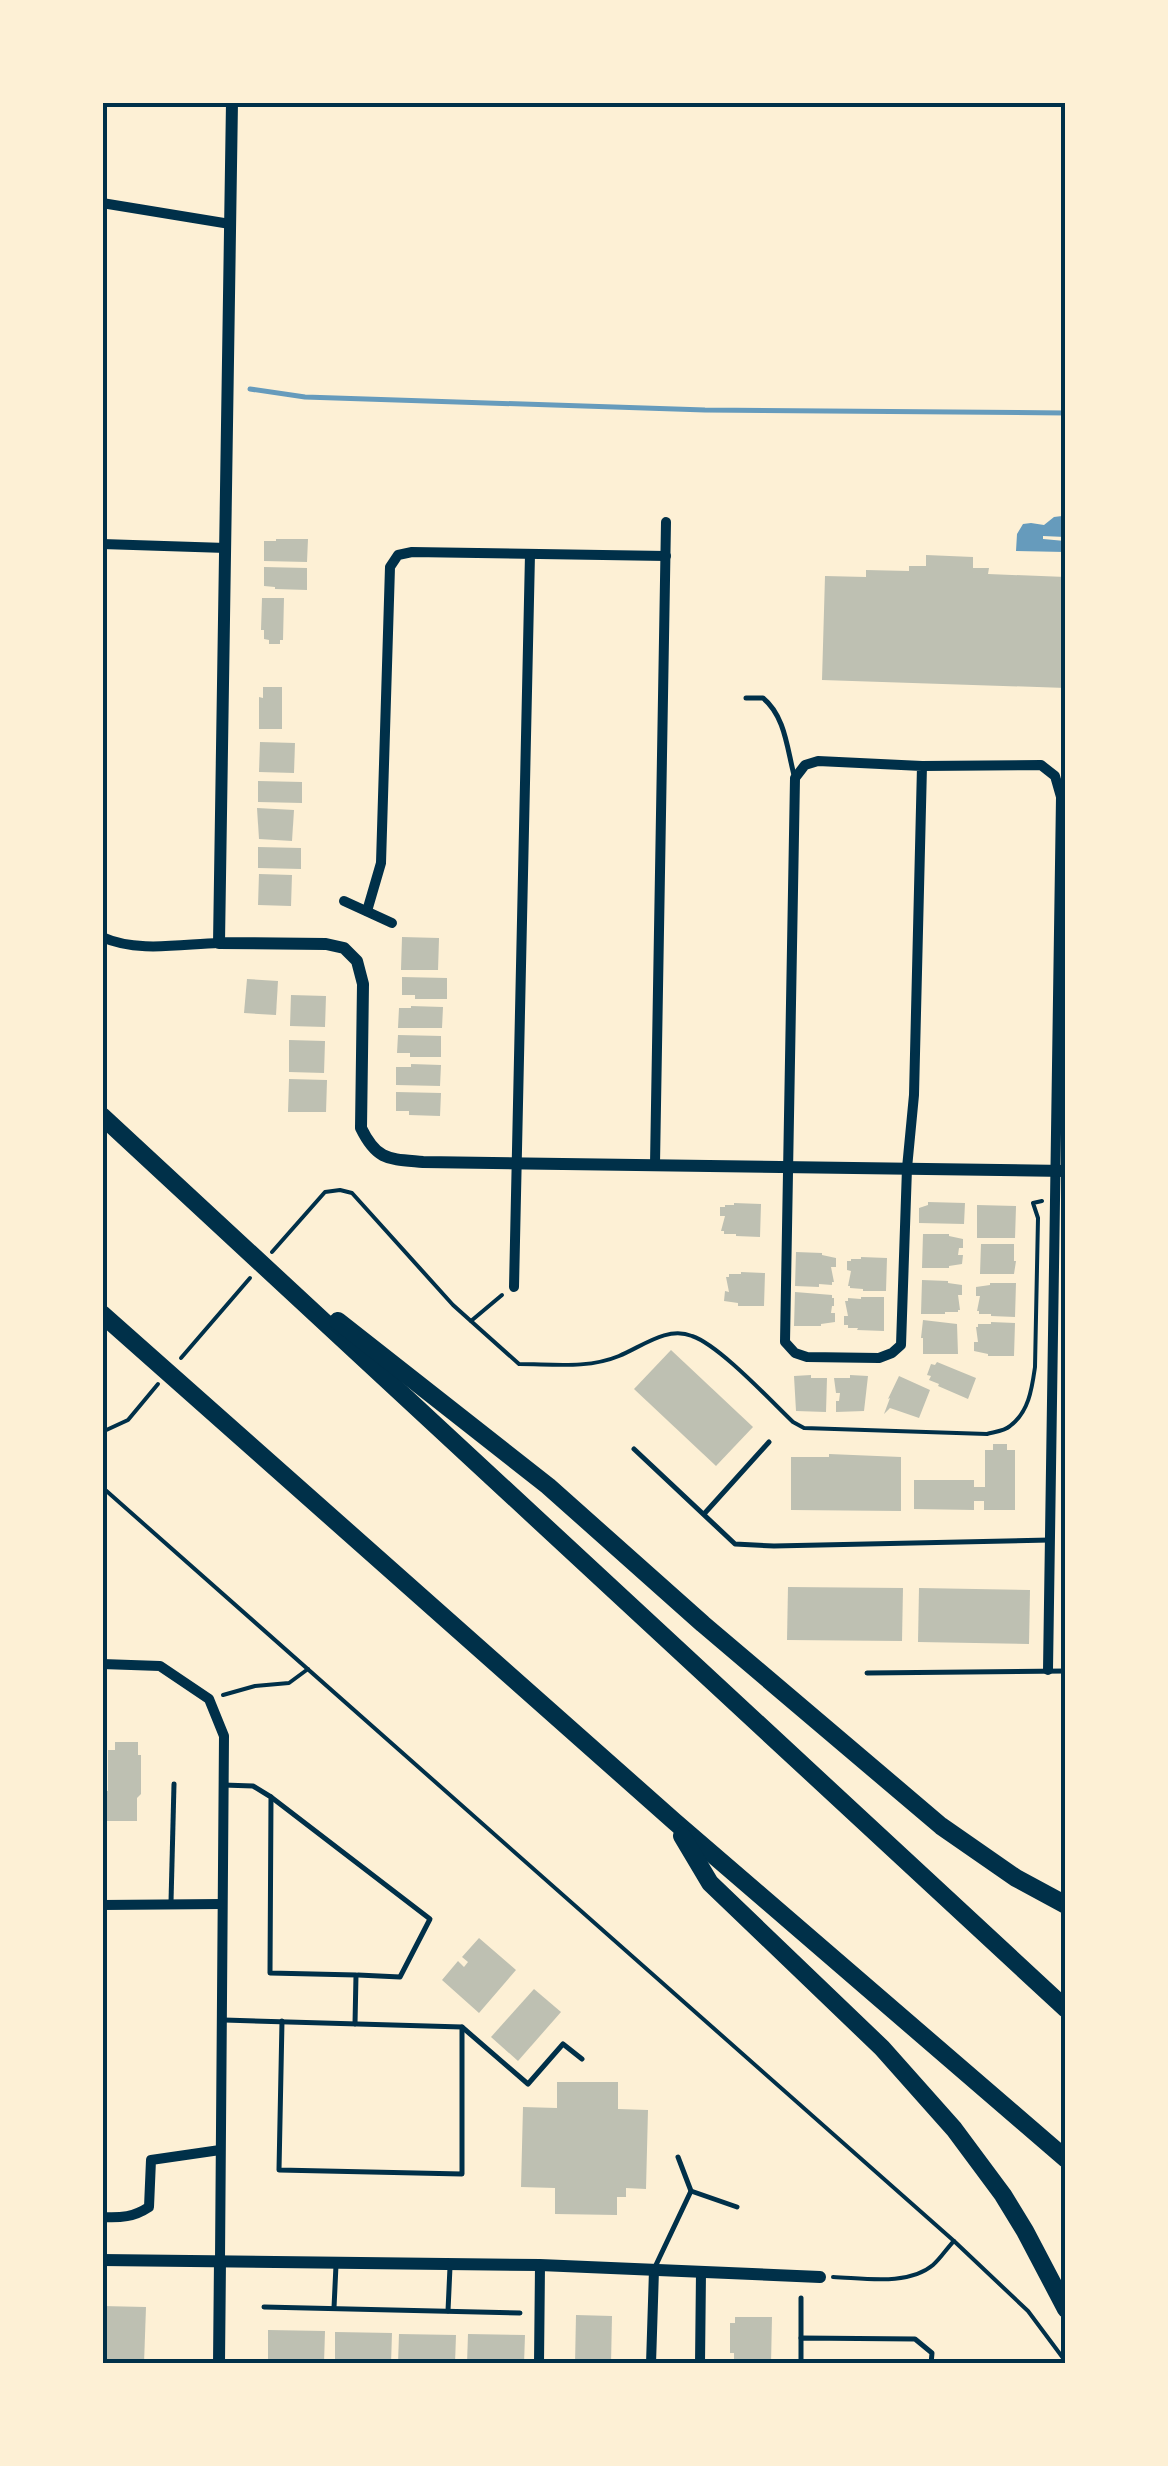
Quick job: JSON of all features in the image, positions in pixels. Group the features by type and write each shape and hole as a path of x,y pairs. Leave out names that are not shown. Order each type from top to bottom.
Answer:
{"highway":[{"path":"102,1116 1066,2009"},
{"path":"241,1246 548,1486 941,1826 1016,1878 1066,1904"},
{"path":"102,1314 674,1822 1066,2159"},
{"path":"674,1822 710,1883 882,2048 954,2130 1025,2230 1066,2309"}],"street":[{"path":"219,942 232,102"},
{"path":"102,203 230,224"},
{"path":"655,1164 666,522"},
{"path":"102,544 226,548"},
{"path":"367,911 381,863 390,567 398,555 412,552 666,556"},
{"path":"514,1288 530,554"},
{"path":"922,766 914,1096 907,1168 901,1345 879,1358 795,1354 785,1342 795,778 804,765 818,761 1041,766 1054,776 1063,796 1061,1171 1048,1670"},
{"path":"344,901 392,923"},
{"path":"102,937 142,946 219,942 326,944 344,948 357,961 363,984 361,1128 370,1148 389,1159 1061,1171"},
{"path":"102,1664 160,1666 209,1700 224,1736 219,2364"},
{"path":"102,1905 222,1904"},
{"path":"102,2217 122,2218 149,2207 151,2160 220,2150"},
{"path":"102,2260 540,2265 820,2277"},
{"path":"539,2364 540,2265"},
{"path":"651,2364 654,2270"},
{"path":"700,2364 701,2272"}],"lane":[{"path":"746,698 763,698 772,705 780,719 795,778"},
{"path":"704,1514 768,1442"},
{"path":"634,1449 735,1544 1050,1540"},
{"path":"867,1673 1066,1671"},
{"path":"171,1905 174,1784"},
{"path":"223,1785 254,1786 271,1797 430,1918 400,1976 270,1973 271,1797"},
{"path":"355,2024 356,1975"},
{"path":"222,2020 462,2028 528,2084 563,2044 582,2059"},
{"path":"282,2021 279,2170 462,2174 462,2028"},
{"path":"654,2270 692,2191 678,2156"},
{"path":"692,2191 736,2207"},
{"path":"334,2308 336,2262"},
{"path":"448,2311 450,2264"},
{"path":"800,2364 801,2298"},
{"path":"264,2306 520,2313"},
{"path":"801,2338 916,2339 932,2353 932,2364"}],"path":[{"path":"269,1256 325,1192 340,1190 352,1193 453,1306 519,1364 589,1364 617,1357 667,1334 689,1334 708,1343 804,1428 988,1434 1009,1428 1032,1391 1038,1218 1033,1203 1039,1201"},
{"path":"179,1360 256,1270"},
{"path":"471,1322 491,1302 514,1288"},
{"path":"102,1432 128,1420 166,1375"},
{"path":"102,1487 954,2241 1028,2311 1066,2362"},
{"path":"209,1700 254,1686 289,1683 308,1669"},
{"path":"820,2277 915,2275 932,2266 954,2241"}],"water":[{"path":"1062,516 1065,537 1043,539 1065,541 1065,552 1016,551 1017,534 1023,524 1044,525"}],"building":[{"path":"308,539 307,562 264,561 264,541"},
{"path":"926,555 973,557 973,568 989,568 988,574 1066,577 1066,688 822,680 825,576 866,577 866,570 909,571 909,566 926,566"},
{"path":"264,567 307,568 307,590 264,586"},
{"path":"262,598 284,598 280,644 269,644 264,639"},
{"path":"263,687 282,687 282,729 259,729 259,697 263,698"},
{"path":"260,742 295,743 294,773 259,772"},
{"path":"258,781 302,782 302,803 258,802"},
{"path":"257,808 294,810 292,841 259,839"},
{"path":"258,847 301,848 301,869 258,868"},
{"path":"259,874 292,875 291,906 258,905"},
{"path":"402,937 439,938 438,970 401,970"},
{"path":"402,977 447,978 447,999 402,995"},
{"path":"247,979 278,981 276,1015 244,1013"},
{"path":"291,995 326,996 325,1027 290,1026"},
{"path":"443,1007 442,1028 398,1028 399,1008"},
{"path":"398,1035 441,1036 441,1057 397,1053"},
{"path":"289,1040 325,1041 324,1073 289,1072"},
{"path":"441,1065 440,1086 396,1085 396,1067"},
{"path":"289,1079 327,1080 326,1112 288,1112"},
{"path":"396,1092 441,1093 440,1116 396,1111"},
{"path":"928,1202 965,1203 964,1224 919,1223 919,1208"},
{"path":"761,1204 760,1237 721,1231 725,1216 720,1216 720,1207"},
{"path":"977,1205 1016,1206 1015,1238 977,1238"},
{"path":"923,1234 949,1234 963,1239 958,1255 963,1255 962,1264 922,1268"},
{"path":"981,1244 1014,1244 1014,1274 980,1274"},
{"path":"796,1252 836,1258 836,1267 831,1267 832,1285 795,1286"},
{"path":"887,1258 886,1291 863,1291 848,1286 851,1271 847,1270 847,1261"},
{"path":"741,1272 765,1273 764,1306 738,1306 724,1301 725,1291 729,1292 726,1277"},
{"path":"922,1280 962,1285 962,1295 958,1295 960,1310 921,1314"},
{"path":"1016,1283 1015,1317 979,1314 976,1287"},
{"path":"795,1292 832,1295 835,1322 794,1326"},
{"path":"884,1297 884,1331 857,1330 844,1325 844,1316 848,1316 845,1301"},
{"path":"923,1320 957,1324 958,1354 923,1354"},
{"path":"991,1322 1015,1323 1014,1356 988,1356 974,1351 974,1342 978,1342 976,1327"},
{"path":"671,1350 753,1427 716,1466 634,1389"},
{"path":"937,1362 976,1378 968,1399 929,1380 931,1364"},
{"path":"794,1376 827,1378 826,1412 796,1411"},
{"path":"868,1376 864,1411 836,1412 840,1393 836,1393 834,1378"},
{"path":"899,1376 930,1390 919,1418 890,1408 884,1414"},
{"path":"993,1444 1007,1444 1007,1450 1015,1450 1015,1510 984,1510 984,1501 974,1501 974,1510 914,1509 914,1480 974,1480 974,1487 985,1487 985,1450 993,1450"},
{"path":"791,1457 901,1457 901,1511 791,1510"},
{"path":"788,1587 903,1588 902,1641 787,1640"},
{"path":"919,1588 1030,1590 1029,1644 918,1642"},
{"path":"115,1742 138,1742 141,1794 137,1798 137,1821 105,1821 108,1750 115,1750"},
{"path":"479,1938 516,1970 479,2013 442,1980 458,1961 464,1967 468,1962 462,1957"},
{"path":"534,1989 561,2012 518,2061 491,2037"},
{"path":"557,2082 618,2082 618,2109 648,2110 646,2189 626,2188 626,2197 617,2197 617,2215 555,2214 555,2188 521,2187 523,2107 557,2108"},
{"path":"102,2306 146,2307 144,2364 102,2364"},
{"path":"576,2315 612,2316 611,2364 575,2364"},
{"path":"735,2317 772,2317 771,2364 734,2364 730,2323 735,2323"},
{"path":"268,2330 325,2331 324,2364 268,2364"},
{"path":"335,2332 392,2333 391,2364 335,2364"},
{"path":"399,2334 456,2335 455,2364 398,2364"},
{"path":"468,2334 525,2335 524,2364 467,2364"}],"waterway":[{"path":"250,389 305,397 705,410 1066,413"}]}
